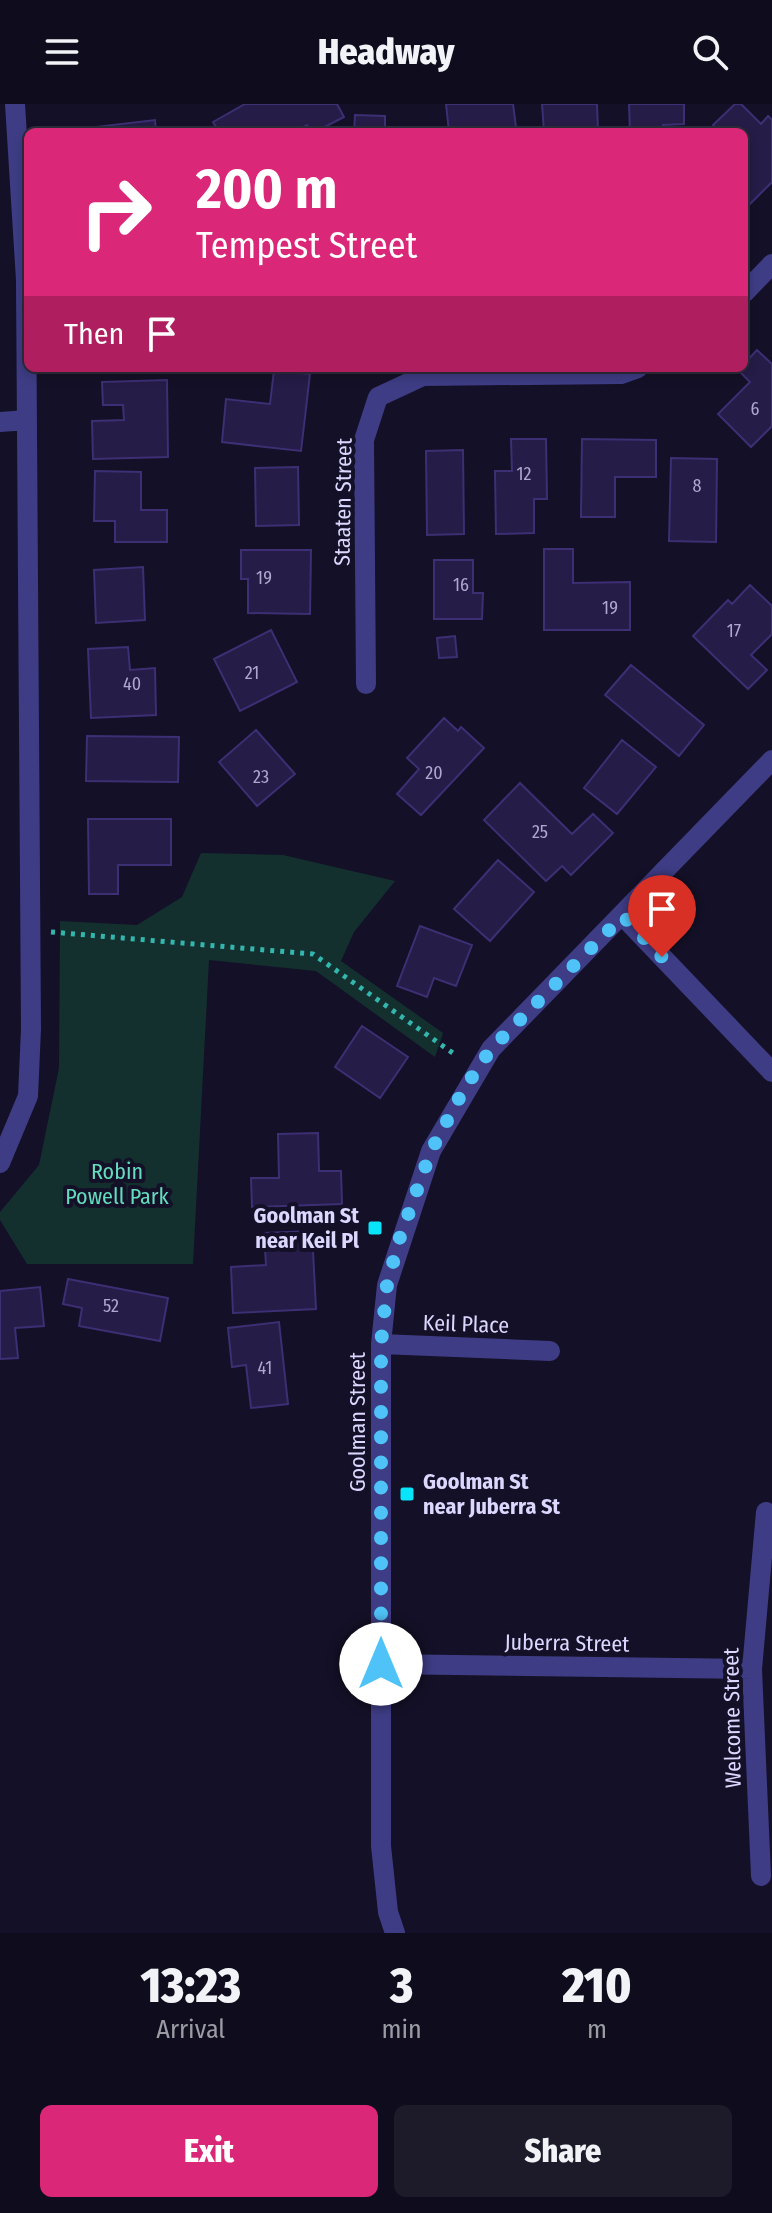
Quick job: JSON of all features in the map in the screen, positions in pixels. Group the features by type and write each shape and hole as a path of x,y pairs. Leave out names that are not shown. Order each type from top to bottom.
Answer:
{"street":[{"path":"15,104 24,248"},
{"path":"748,289 772,264"},
{"path":"0,1163 28,1096 31,1029 27,372"},
{"name":"Staaten Street","path":"366,684 364,440 378,397 423,376 627,372"},
{"path":"0,422 27,420"},
{"name":"Goolman Street","path":"395,1933 388,1912 381,1846 381,1344 387,1285 399,1240 431,1151 464,1089 491,1049 772,760"},
{"path":"623,916 772,1072"},
{"name":"Keil Place","path":"381,1344 550,1351"},
{"name":"Welcome Street","path":"761,1876 752,1669 766,1512"},
{"name":"Juberra Street","path":"381,1664 752,1669"}],"path":[{"path":"29,930 313,954 457,1056"}],"green space":[{"name":"Robin Powell Park","path":"201,853 283,855 395,881 354,932 341,961 443,1033 435,1057 316,971 209,960 193,1264 27,1264 0,1220 0,1212 39,1165 59,1068 60,921 137,925 182,897"}],"building":[{"path":"245,104 337,104 344,117 323,128 309,128 307,125 301,128 217,128 213,122"},
{"path":"446,104 513,104 516,127 449,128"},
{"path":"542,104 597,104 598,128 544,128"},
{"path":"629,104 684,104 684,124 663,125 663,128 630,128"},
{"path":"735,104 741,104 761,124 768,116 772,120 772,182 748,206 748,128 716,128 713,125"},
{"path":"355,115 385,116 385,128 354,128"},
{"path":"155,120 156,128 95,128"},
{"path":"757,350 772,364 772,426 751,447 718,414 750,382 740,372 748,372 748,360"},
{"path":"274,372 310,374 301,451 222,442 226,399 270,404"},
{"path":"167,380 168,457 93,459 92,421 124,420 123,405 103,405 102,382"},
{"path":"511,439 546,439 547,499 534,499 534,533 496,534 495,471 512,471"},
{"path":"582,439 656,440 656,477 615,477 615,517 581,517"},
{"path":"463,450 464,534 427,535 426,451"},
{"path":"671,458 717,459 716,542 669,541"},
{"path":"298,467 299,525 256,526 255,468"},
{"path":"95,471 141,472 141,510 167,510 167,542 115,542 115,521 94,521"},
{"path":"544,549 573,549 573,583 630,582 630,630 544,630"},
{"path":"241,550 311,550 310,614 248,613 248,579 241,579"},
{"path":"434,560 473,560 473,593 483,593 482,619 434,619"},
{"path":"143,567 145,620 96,623 94,570"},
{"path":"750,585 772,606 772,634 751,655 767,670 748,689 693,636 728,600 732,604"},
{"path":"271,630 297,682 240,711 214,659"},
{"path":"455,636 457,657 439,658 437,638"},
{"path":"128,647 130,670 155,668 156,715 91,718 88,649"},
{"path":"631,665 704,725 679,756 605,695"},
{"path":"444,718 458,731 461,727 484,748 421,815 397,794 419,769 407,758"},
{"path":"256,730 295,774 257,806 219,762"},
{"path":"87,736 179,737 178,782 86,781"},
{"path":"622,740 656,767 617,814 584,788"},
{"path":"520,783 572,834 593,814 613,833 571,875 562,866 546,881 484,820"},
{"path":"88,819 171,819 171,865 118,865 118,894 89,894"},
{"path":"498,860 534,892 490,941 454,909"},
{"path":"420,926 472,945 456,986 434,978 427,997 397,986"},
{"path":"362,1026 408,1057 380,1098 335,1067"},
{"path":"318,1133 319,1171 341,1171 342,1204 252,1207 251,1178 279,1178 278,1134"},
{"path":"312,1231 316,1309 233,1313 231,1267 266,1265 264,1233"},
{"path":"68,1279 168,1298 160,1341 79,1326 82,1308 63,1304"},
{"path":"40,1287 44,1326 15,1328 18,1358 0,1359 0,1291"},
{"path":"279,1322 288,1404 251,1408 246,1365 232,1367 228,1328"}],"place":[{"name":"Goolman St near Keil Pl","path":"375,1228"},
{"name":"Goolman St near Juberra St","path":"407,1494"}],"route":[{"path":"381,1664 381,1344 387,1285 399,1240 431,1151 464,1089 491,1049 623,916 662,957"}]}
